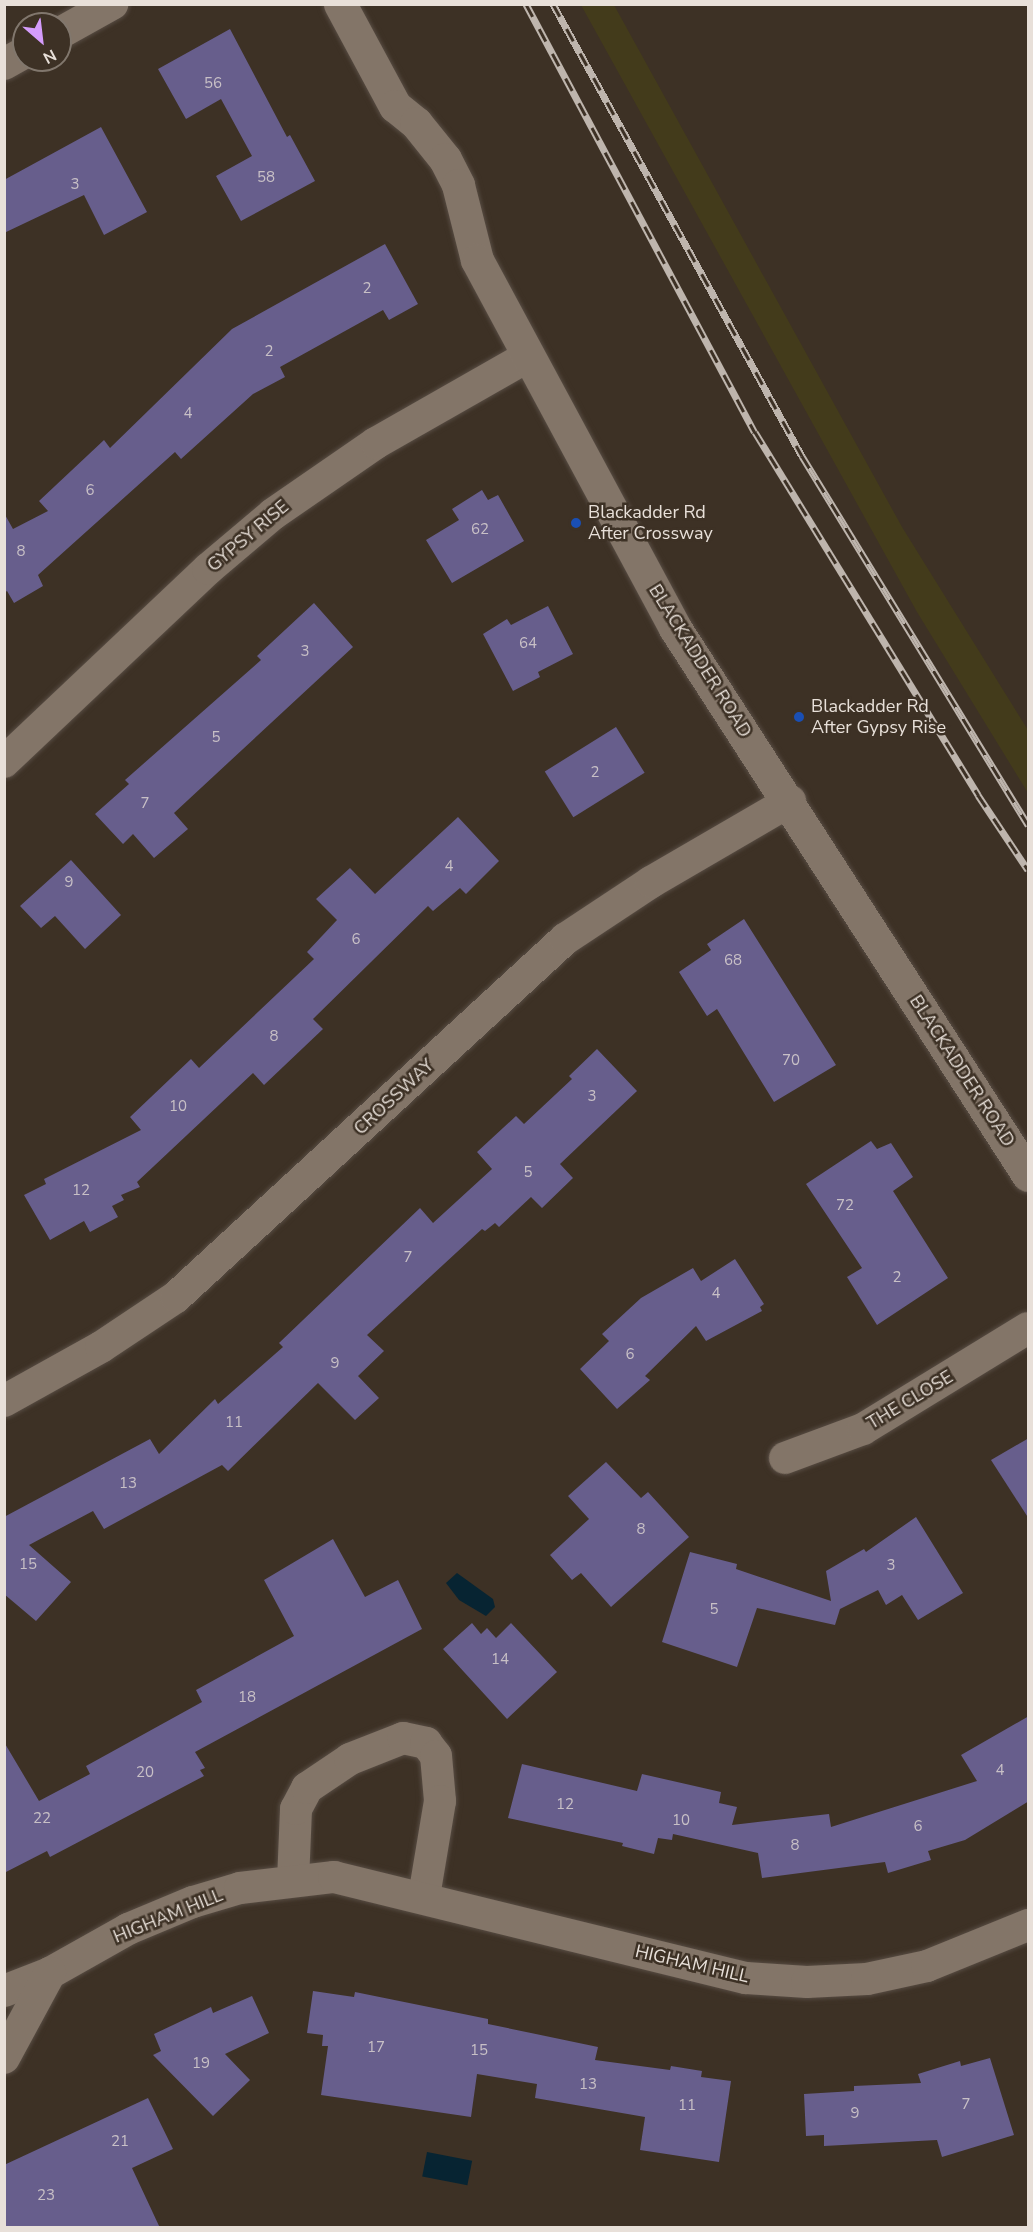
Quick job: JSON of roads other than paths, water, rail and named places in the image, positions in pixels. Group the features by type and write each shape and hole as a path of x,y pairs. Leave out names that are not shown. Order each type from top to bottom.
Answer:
{"street":[{"path":"72,26 112,4"},
{"name":"BLACKADDER ROAD","path":"340,4 394,106 416,123 445,159 459,185 477,260 527,357 675,628 790,801 1029,1175"},
{"name":"GYPSY RISE","path":"4,762 208,569 273,514 368,449 527,357"},
{"name":"CROSSWAY","path":"4,1401 101,1347 176,1297 565,939 651,882 790,801"},
{"name":"THE CLOSE","path":"785,1458 863,1429 1029,1328"},
{"path":"293,1881 297,1809 308,1788 350,1759 403,1738 426,1743 436,1756 440,1801 424,1897"},
{"name":"HIGHAM HILL","path":"4,1991 50,1973 128,1929 193,1902 240,1888 334,1877 424,1897 746,1978 807,1982 867,1979 927,1966 1029,1925"},
{"path":"4,2058 50,1973"}],"water":[{"path":"457,1573 493,1599 495,1607 486,1616 459,1600 446,1583"},
{"path":"427,2152 472,2161 467,2185 422,2177"}],"railway":[{"path":"526,4 755,432 978,795 1028,870"},
{"path":"553,4 802,456 1028,825"}],"place":[{"name":"Blackadder Rd After Crossway","path":"576,523"},
{"name":"Blackadder Rd After Gypsy Rise","path":"799,717"}]}
